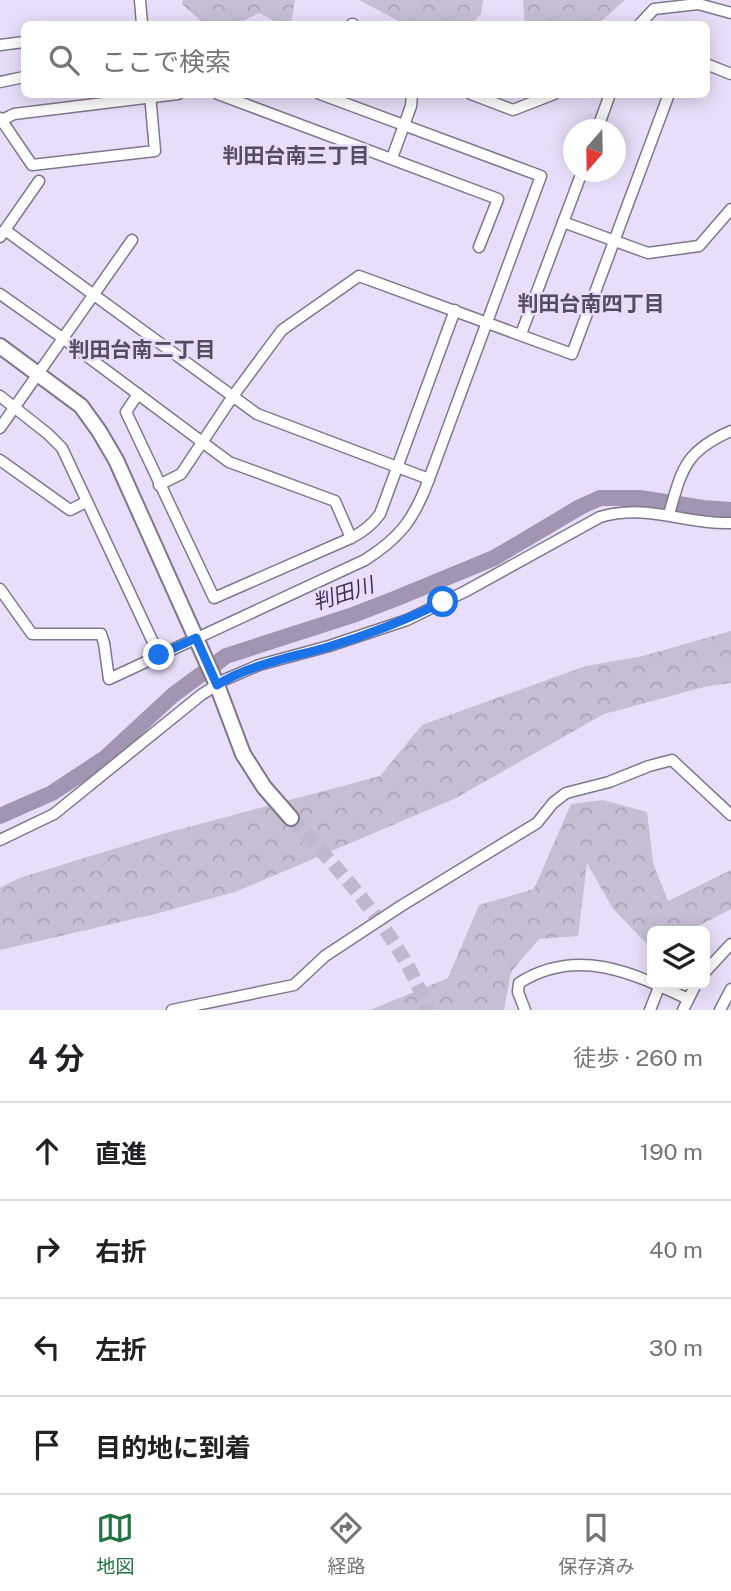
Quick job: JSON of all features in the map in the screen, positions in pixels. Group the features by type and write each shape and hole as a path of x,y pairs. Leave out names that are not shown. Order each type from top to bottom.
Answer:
{"street":[{"path":"140,0 142,21"},
{"path":"643,21 654,9 698,4 731,13"},
{"path":"0,45 21,43"},
{"path":"710,66 731,74"},
{"path":"0,82 21,78"},
{"path":"143,98 15,114 0,120 32,165 155,151 151,98"},
{"path":"229,98 498,199 479,247"},
{"path":"0,589 32,634 101,634 109,679 340,572 388,545 407,524 421,501 489,323 541,176 330,98"},
{"path":"392,158 412,98"},
{"path":"482,98 513,110 544,98"},
{"path":"601,119 609,98"},
{"path":"159,485 180,474 282,330 359,276 572,354 667,98"},
{"path":"39,181 2,233 96,294 257,414 429,479"},
{"path":"522,334 578,182"},
{"path":"563,222 648,253 699,246 731,209"},
{"path":"0,428 132,240"},
{"path":"0,294 229,462 335,501 351,538"},
{"path":"138,394 126,412 214,598 363,532 380,514 455,310"},
{"path":"0,346 81,406 99,431 116,460 205,657 243,754 264,787 291,818"},
{"path":"0,396 48,433 62,448 159,655"},
{"path":"670,512 688,459 703,444 731,431"},
{"path":"0,460 70,510 86,502"},
{"path":"0,840 54,814 216,682 259,665 329,646 407,620 466,591 600,517 615,513 670,512 731,523"},
{"path":"172,1010 294,985 324,956 537,823 553,803 566,793 609,782 649,765 672,760 731,815"},
{"path":"710,967 731,944"},
{"path":"525,1010 518,992 519,983 538,973 574,965 594,964 613,968 647,982"},
{"path":"650,1010 658,989"},
{"path":"664,989 688,999"},
{"path":"684,1010 693,989"},
{"path":"720,1010 731,989"}],"green space":[{"path":"183,0 295,0 292,21 274,21 259,13 243,21 201,21 182,4"},
{"path":"359,0 483,0 481,14 474,21 398,21"},
{"path":"523,0 625,0 601,21 525,21"},
{"path":"731,631 731,683 708,686 604,714 454,799 235,892 155,914 0,950 0,888 19,878 166,833 380,776 422,725 586,666 643,656"},
{"path":"603,800 647,812 653,863 668,901 731,870 731,909 699,926 647,926 647,944 613,909 587,863 578,936 539,939 511,972 504,1010 370,1010 448,978 479,905 534,889 571,804"}],"waterway":[{"name":"判田川","path":"0,816 52,793 105,758 173,695 226,656 353,615 494,558 600,498 640,498 731,510"}],"tunnel":[{"path":"291,818 351,884 387,932 417,983 428,1010"}],"district":[{"name":"判田台南三丁目","path":"296,156"},
{"name":"判田台南四丁目","path":"591,304"},
{"name":"判田台南二丁目","path":"142,350"}],"route":[{"path":"159,655 196,638 217,685 259,665 329,646 407,620 443,602"}]}
